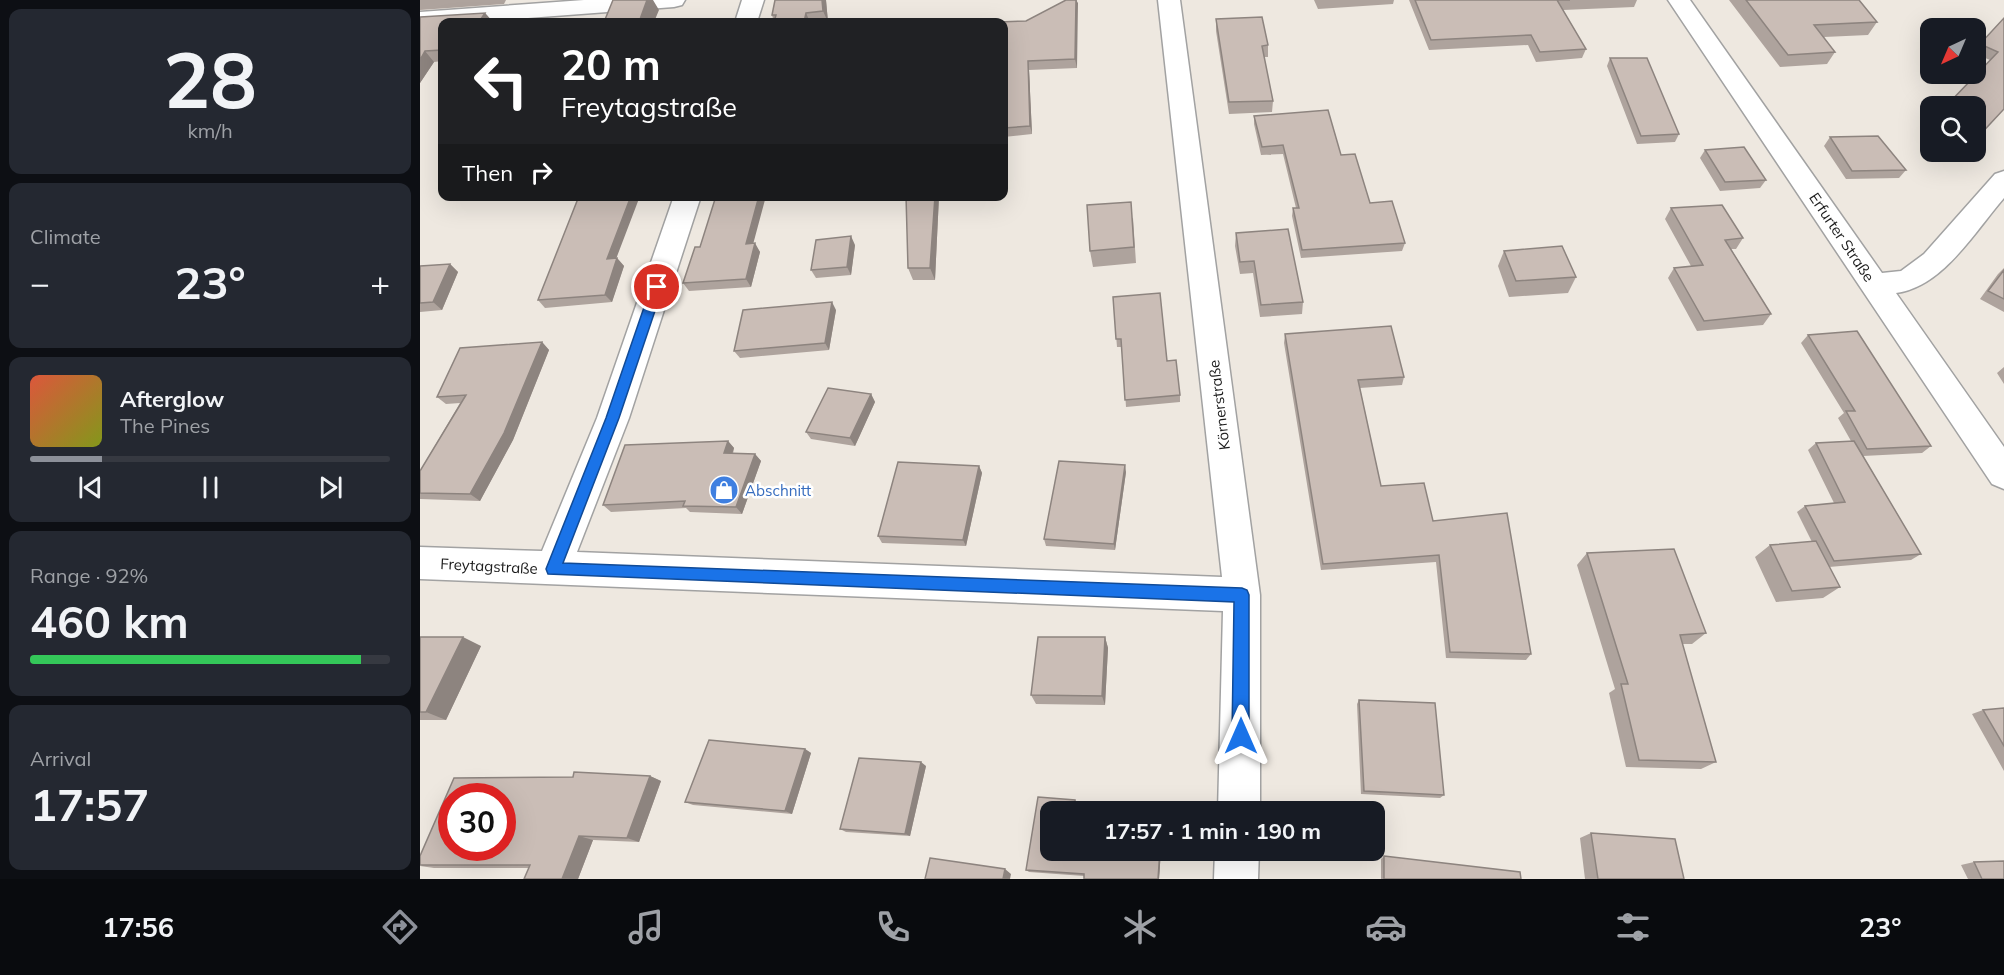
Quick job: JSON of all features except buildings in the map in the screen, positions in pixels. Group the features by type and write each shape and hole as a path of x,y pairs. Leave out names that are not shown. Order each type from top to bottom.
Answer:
{"street":[{"path":"420,19 674,0"},
{"path":"747,18 753,0"},
{"name":"Körnerstraße","path":"1170,0 1242,595 1239,801"},
{"name":"Erfurter Straße","path":"1679,0 2004,474"},
{"path":"1875,285 1908,281 1934,261 2004,180"},
{"path":"553,569 613,418 685,201"},
{"name":"Freytagstraße","path":"420,563 1242,595"},
{"path":"1236,879 1237,861"}],"place":[{"name":"Abschnitt","path":"724,490"}],"route":[{"path":"657,287 613,418 553,569 1242,595 1241,736"}]}
